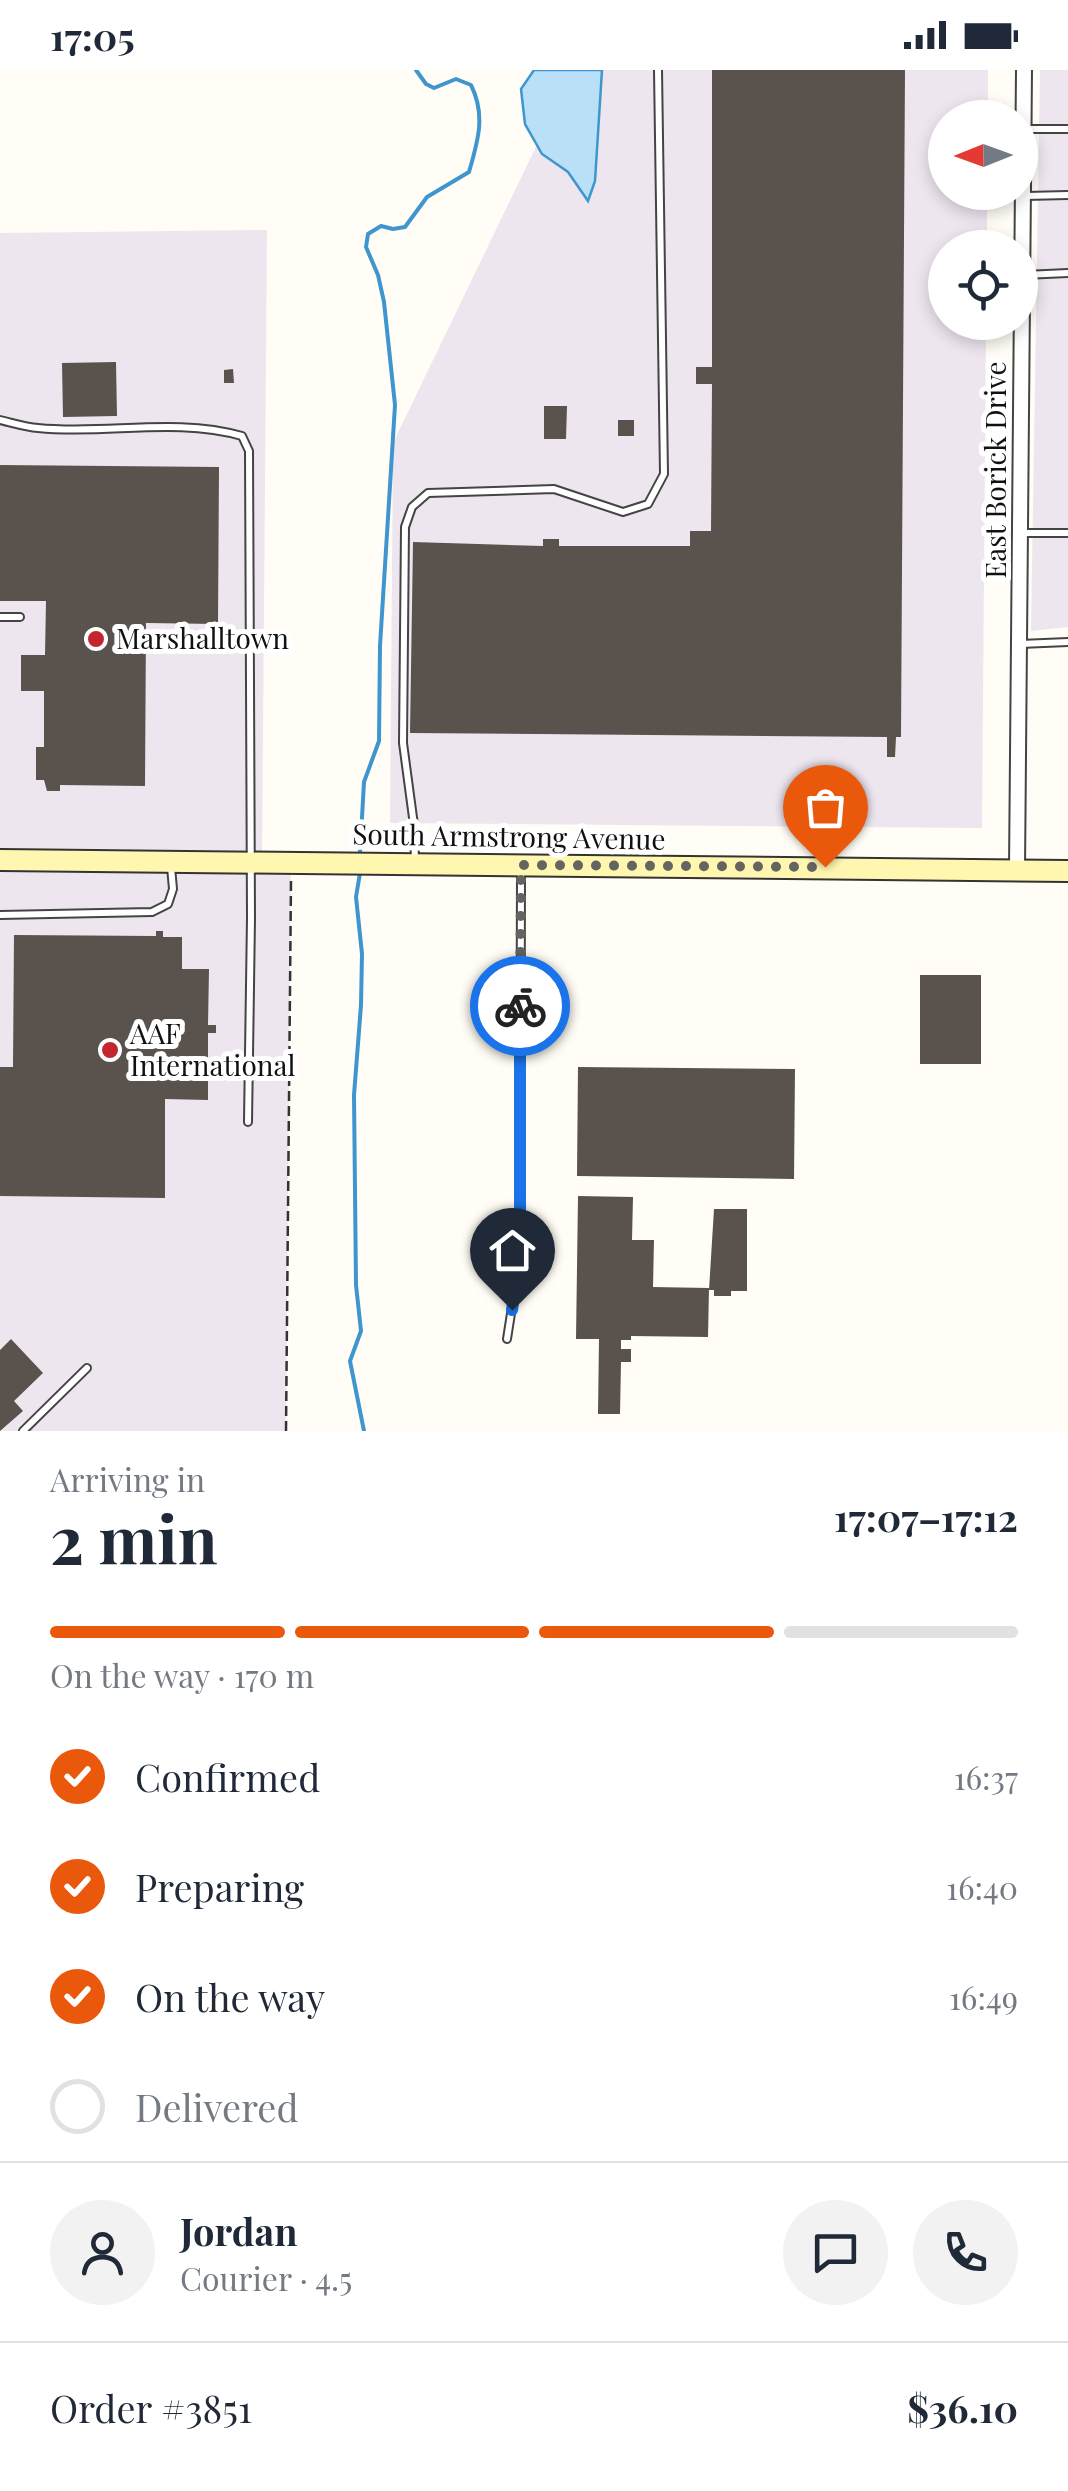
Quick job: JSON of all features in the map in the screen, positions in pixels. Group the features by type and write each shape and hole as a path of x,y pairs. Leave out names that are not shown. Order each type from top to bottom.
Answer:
{"street":[{"name":"East Borick Drive","path":"1024,70 1024,100"},
{"name":"East Borick Drive","path":"1017,870 1022,340"},
{"name":"South Armstrong Avenue","path":"0,860 1068,870"}],"lane":[{"path":"415,864 403,743 405,528 412,507 428,493 554,489 624,512 648,504 664,474 658,70"},
{"path":"1038,129 1068,129"},
{"path":"1038,196 1068,196"},
{"path":"1038,275 1068,274"},
{"path":"0,420 39,428 182,428 242,436 249,451 248,1122"},
{"path":"1021,533 1068,533"},
{"path":"0,616 20,617"},
{"path":"1020,644 1068,642"},
{"path":"0,915 152,912 168,904 173,889 171,861"},
{"path":"507,1339 520,1256 521,865"},
{"path":"23,1431 87,1368"}],"path":[{"path":"286,1431 291,862"}],"shaded area":[{"path":"573,70 988,70 988,100 928,100 928,210 987,210 987,230 928,230 928,340 986,340 982,828 390,823 393,443"},
{"path":"1040,70 1068,70 1068,627 1031,631 1038,340"},
{"path":"267,230 262,861 291,862 286,1431 0,1431 0,233"}],"water":[{"path":"534,70 602,70 595,181 588,201 568,172 542,154 525,124 521,89"}],"building":[{"path":"712,70 905,70 901,737 896,737 895,757 887,757 887,737 410,733 413,542 543,546 543,539 559,539 559,546 690,546 690,531 711,531 712,384 696,384 696,367 712,367"},
{"path":"116,362 117,416 63,417 62,363"},
{"path":"233,369 234,383 224,383 224,370"},
{"path":"544,406 567,406 566,439 544,439"},
{"path":"618,420 634,420 634,436 618,436"},
{"name":"Marshalltown","path":"0,465 219,467 218,624 146,623 145,786 60,785 60,791 47,791 44,780 36,780 36,747 44,747 44,691 21,691 21,655 45,655 46,601 0,601"},
{"name":"AAF International","path":"156,931 163,931 163,937 182,937 182,969 209,969 208,1025 216,1025 216,1033 208,1033 208,1100 165,1099 165,1198 0,1196 0,1067 13,1067 14,935 156,936"},
{"path":"920,975 981,975 981,1064 920,1064"},
{"path":"578,1067 795,1069 794,1179 577,1176"},
{"path":"578,1196 633,1197 632,1240 654,1240 653,1287 709,1288 708,1337 631,1336 631,1340 621,1340 621,1349 631,1349 631,1362 621,1362 620,1414 598,1414 599,1339 576,1339"},
{"path":"714,1209 747,1209 747,1291 731,1291 731,1296 714,1296 714,1290 709,1290"},
{"path":"11,1339 43,1373 14,1401 23,1411 0,1431 0,1350"}],"waterway":[{"path":"360,853 364,782 379,741 380,646 395,405 384,302 366,247 368,234 381,226 405,227 427,197 469,172 479,128 471,85 456,79 434,88 416,70"},
{"path":"360,873 356,897 362,954 361,1005 354,1095 356,1285 361,1331 350,1361 364,1431"}],"way so far":[{"path":"520,1006 521,865 825,867"}],"place":[{"name":"Marshalltown","path":"96,639"},
{"name":"AAF International","path":"110,1050"}],"route":[{"path":"512,1310 520,1256 520,1006"}]}
